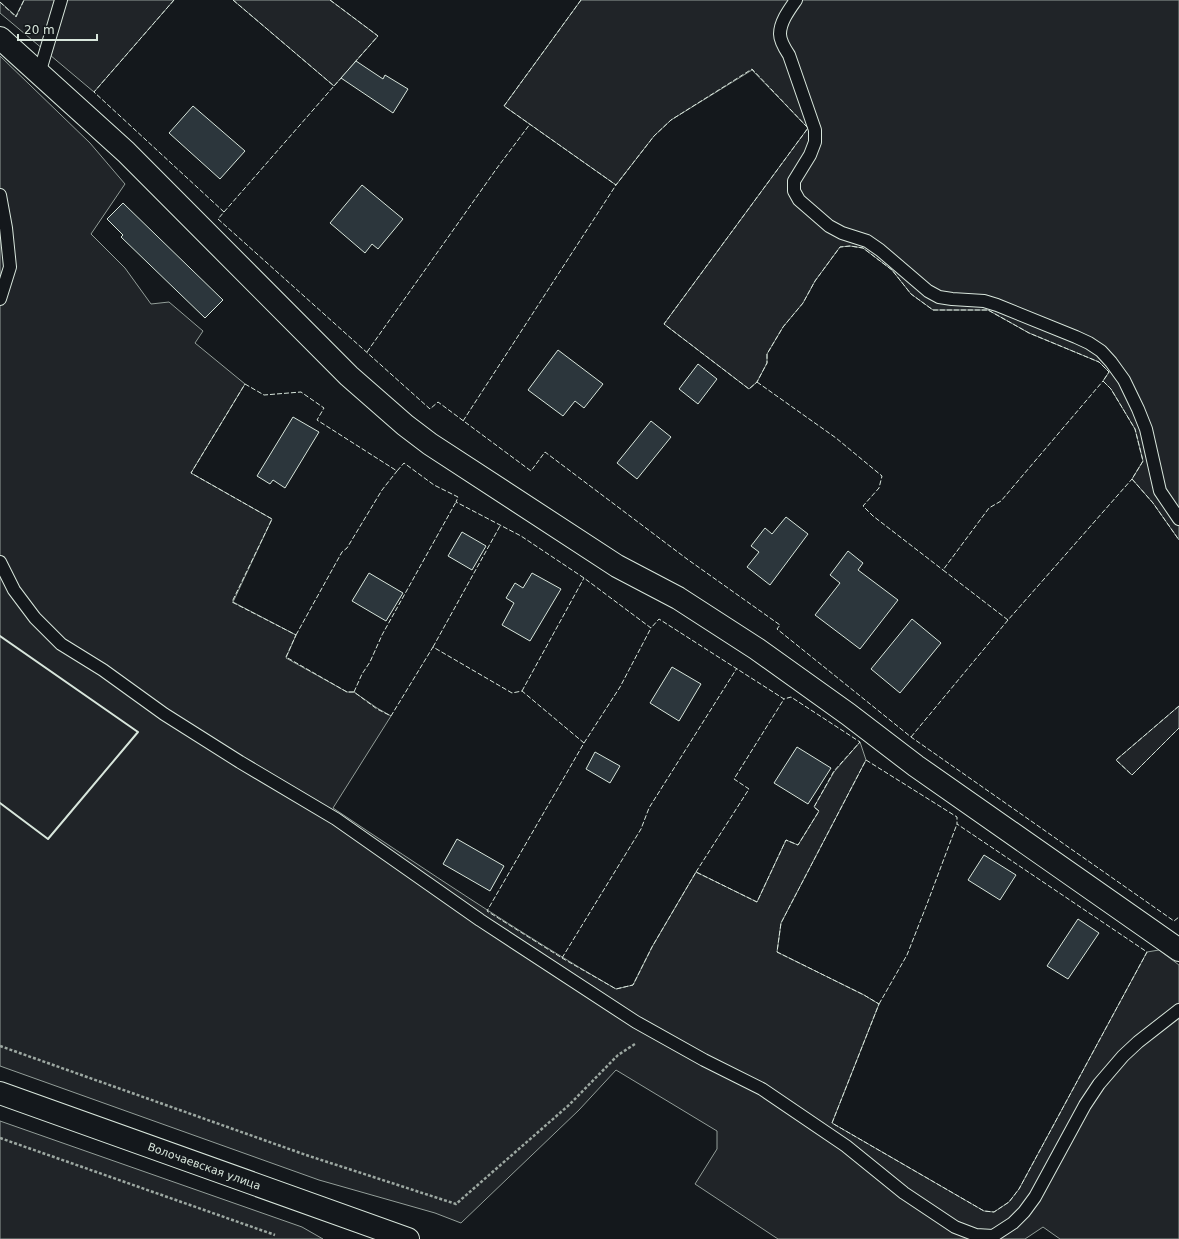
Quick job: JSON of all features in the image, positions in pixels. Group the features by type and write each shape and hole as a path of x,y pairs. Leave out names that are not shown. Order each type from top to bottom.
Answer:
{"street":[{"path":"0,38 126,152 349,376 405,425 430,444 617,566 678,598 757,649 848,714 916,766 1179,950"},
{"name":"Волочаевская улица","path":"0,1093 408,1239"}],"lane":[{"path":"39,74 60,0"},
{"path":"796,0 782,24 780,35 789,55 815,130 815,142 810,154 794,180 794,191 799,200 829,226 842,233 867,241 880,250 928,291 939,297 984,300 1082,340 1101,351 1112,362 1124,380 1138,409 1146,429 1160,491 1179,519"},
{"path":"0,195 6,228 10,267 0,299"},
{"path":"0,562 14,590 35,618 61,644 103,670 164,714 240,762 336,818 480,920 636,1022 704,1060 762,1089 846,1146 904,1193 955,1227 976,1235 993,1236 1013,1223 1024,1212 1035,1196 1085,1105 1099,1084 1123,1056 1138,1042 1179,1010"}],"path":[{"path":"0,1046 306,1155 456,1204 569,1105 618,1055 636,1043 660,1035"},
{"path":"0,1138 275,1235"}],"shaded area":[{"path":"24,0 174,0 94,92 0,13 0,2 16,16"},
{"path":"233,0 330,0 378,36 334,86"},
{"path":"581,0 1179,0 1179,540 1153,503 1132,479 1143,461 1135,429 1111,389 1103,381 1109,372 1099,362 1029,333 988,310 933,310 911,294 892,270 863,248 850,246 840,247 815,281 803,303 783,327 767,354 767,363 757,382 749,389 664,324 808,128 752,70 671,120 654,136 616,185 504,106"},
{"path":"0,56 90,143 125,184 91,234 125,268 151,304 169,302 203,331 195,343 245,384 191,473 272,519 233,602 296,635 286,658 347,692 354,692 391,716 333,808 508,923 616,989 633,985 652,947 696,872 757,902 786,840 798,845 819,811 814,807 834,772 860,742 866,760 781,923 777,952 864,995 879,1004 832,1123 984,1211 994,1212 1009,1202 1019,1189 1147,952 1159,950 1179,965 1179,1239 1060,1239 1043,1227 1025,1239 778,1239 695,1184 717,1149 717,1131 616,1070 579,1110 461,1223 435,1213 319,1180 0,1066"},
{"path":"1179,706 1179,728 1132,775 1116,760"},
{"path":"0,1121 302,1227 323,1239 0,1239"}],"building":[{"path":"356,61 383,79 385,75 408,89 393,113 341,78"},
{"path":"193,106 245,151 220,179 169,133"},
{"path":"362,185 403,219 378,249 372,244 365,253 330,223"},
{"path":"123,203 223,300 205,318 121,237 123,235 107,219"},
{"path":"558,350 603,384 584,408 575,401 563,416 528,390"},
{"path":"698,364 717,379 698,404 679,389"},
{"path":"293,417 319,432 285,488 273,480 270,484 257,476"},
{"path":"651,421 671,437 637,479 617,463"},
{"path":"786,517 808,534 770,585 747,567 759,552 751,546 765,528 772,534"},
{"path":"462,532 486,546 472,570 448,556"},
{"path":"848,551 863,563 858,570 898,600 860,649 815,615 840,583 830,575"},
{"path":"369,573 403,593 386,621 352,601"},
{"path":"532,573 561,589 530,641 502,625 514,603 506,598 515,583 523,588"},
{"path":"912,619 941,643 900,693 871,669"},
{"path":"672,667 701,684 679,721 650,703"},
{"path":"797,747 831,768 808,804 774,783"},
{"path":"595,752 620,766 610,783 586,769"},
{"path":"457,839 504,866 490,891 443,864"},
{"path":"984,855 1016,875 1000,900 968,880"},
{"path":"1078,919 1099,933 1068,979 1047,966"}],"fence":[{"path":"0,2 16,17 24,0"},
{"path":"174,0 94,92 224,212 218,219 430,409 438,402 531,471 545,452 687,559 780,625 777,629 911,737 1174,921 1179,917"},
{"path":"233,0 334,86 342,77"},
{"path":"330,0 378,36 354,63"},
{"path":"581,0 504,106 616,185 654,136 671,120 752,69 808,128 664,324 749,389 757,382 767,363 767,354 783,327 803,303 815,281 840,247 850,246 863,248 892,270 911,294 933,310 988,310 1029,333 1099,362 1109,372 1103,381 1111,389 1135,429 1143,461 1132,479 1153,503 1179,540"},
{"path":"224,212 334,86"},
{"path":"367,352 497,168 530,124"},
{"path":"463,421 616,185"},
{"path":"1008,620 943,570 989,508 1001,501 1103,381"},
{"path":"757,382 836,438 882,476 879,488 863,506 873,516 943,570"},
{"path":"245,384 264,395 301,392 324,408 317,420 397,471 404,463 434,485 458,497 456,502 521,536 584,578 651,628 659,619 784,699 791,697 860,742 834,771 814,807 819,811 798,845 786,840 757,902 696,872 652,947 633,985 616,989 562,958 487,911 584,743 522,691 512,693 433,647 391,716 377,709 354,692 347,692 286,657 296,635 232,602 272,519 191,473 245,384"},
{"path":"296,635 342,552 347,548 382,490 397,471"},
{"path":"911,737 1008,620 1132,479"},
{"path":"354,692 382,635 456,502"},
{"path":"433,647 500,526"},
{"path":"522,691 584,578"},
{"path":"584,743 620,687 651,628"},
{"path":"562,958 641,829 649,808 737,668"},
{"path":"696,872 749,789 734,779 784,699"},
{"path":"1179,706 1116,760 1132,775 1179,728"},
{"path":"866,760 957,817 957,824 1147,952 1019,1189 1009,1202 994,1212 984,1211 832,1123 879,1004 864,995 777,952 781,923 866,760"},
{"path":"879,1004 907,955 957,824"}],"wall":[{"path":"0,636 138,732 48,839 0,803"}]}
